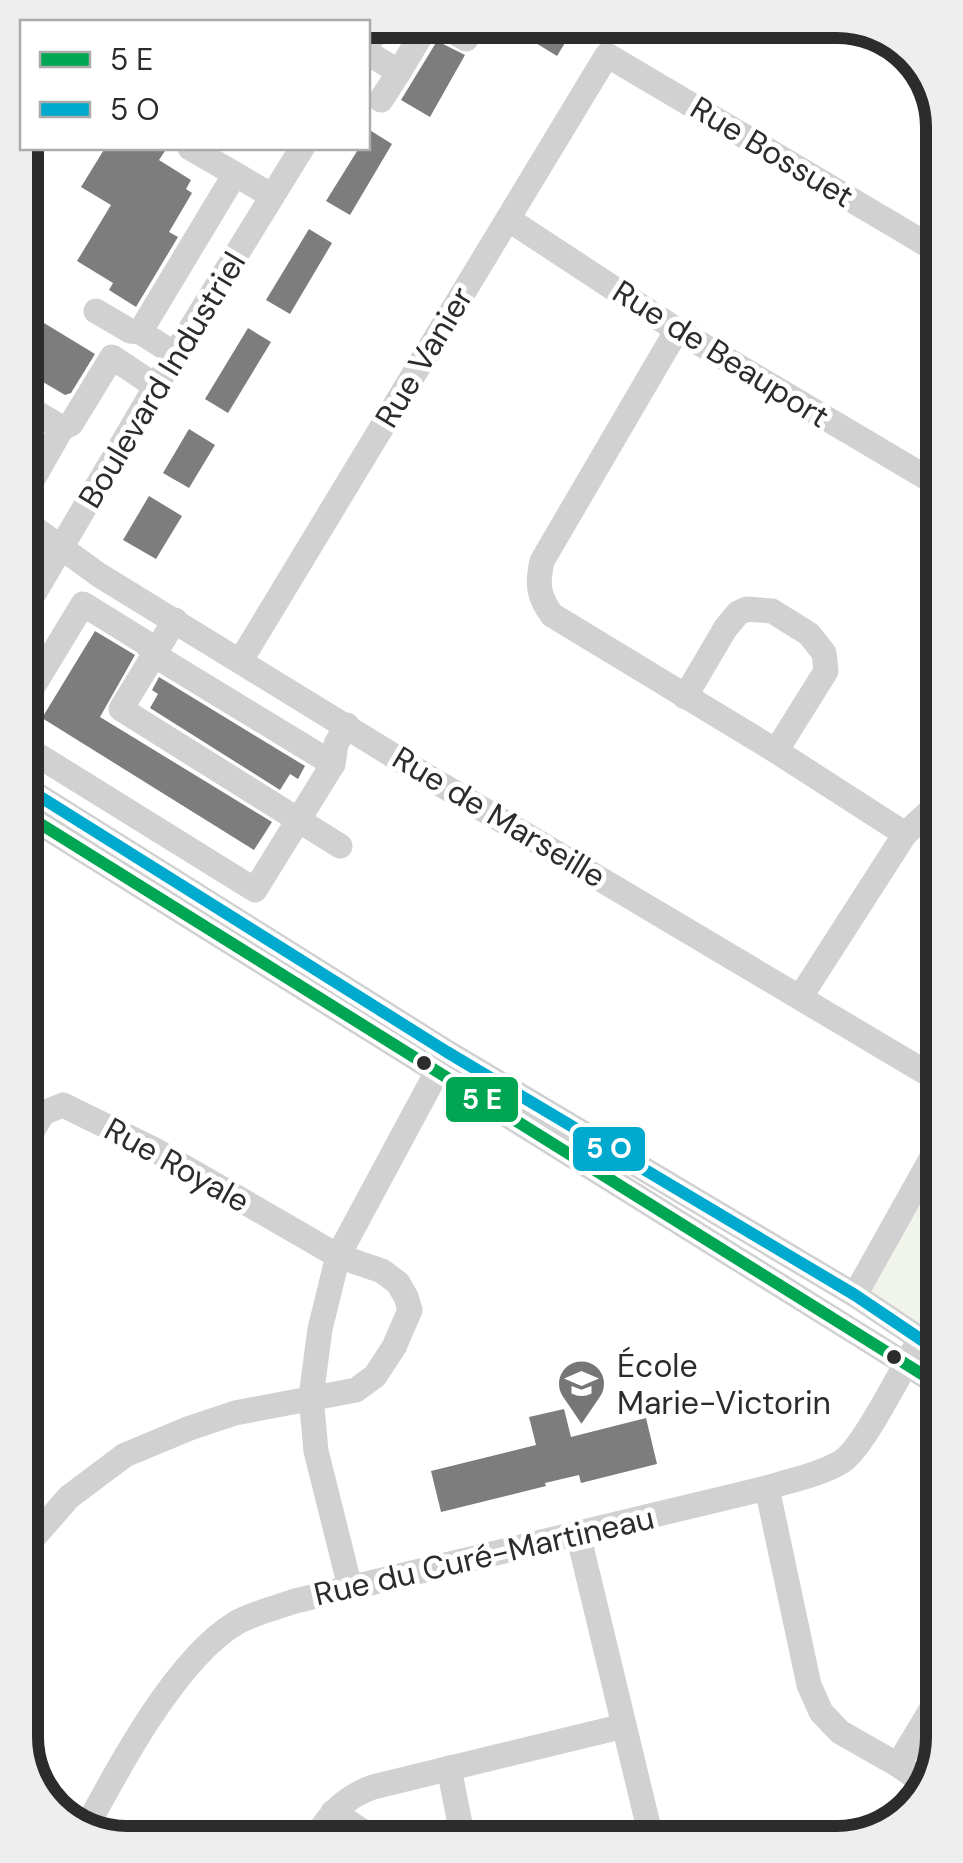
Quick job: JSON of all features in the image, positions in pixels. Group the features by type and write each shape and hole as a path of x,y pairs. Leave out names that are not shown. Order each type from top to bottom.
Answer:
{"street":[{"path":"381,100 421,38"},
{"path":"370,54 400,72"},
{"name":"Rue Vanier","path":"241,660 607,55"},
{"name":"Rue Bossuet","path":"607,55 926,244"},
{"path":"193,150 272,196"},
{"name":"Boulevard Industriel","path":"38,588 297,150"},
{"path":"140,332 235,174"},
{"name":"Rue de Beauport","path":"508,219 677,330 926,477"},
{"path":"96,311 175,354"},
{"path":"677,330 542,561 537,582 542,601 552,615 905,834"},
{"path":"38,469 112,358 156,387"},
{"path":"38,414 62,428"},
{"name":"Rue de Marseille","path":"38,531 88,568 415,768 926,1072"},
{"path":"38,656 83,604 146,642 154,655 333,764"},
{"path":"686,698 738,612 772,611 809,634 824,653 826,670 776,751"},
{"path":"174,620 120,710 340,846"},
{"path":"38,755 255,890 333,764 336,744 346,724"},
{"path":"38,797 194,907"},
{"path":"801,996 905,834 926,815"},
{"path":"38,820 194,907 926,1377"},
{"path":"194,907 218,867"},
{"path":"350,1587 316,1451 311,1397 320,1329 338,1256 441,1062"},
{"path":"441,1062 855,1295 926,1343"},
{"name":"Rue Royale","path":"38,1121 42,1114 62,1104 154,1150 338,1256"},
{"path":"855,1295 926,1168"},
{"path":"38,1532 69,1497 125,1456 235,1413 356,1390 376,1376 410,1310 398,1283 382,1271 338,1256"},
{"name":"Rue du Curé-Martineau","path":"93,1819 151,1718 196,1655 238,1622 295,1601 350,1587 767,1488 844,1460 857,1446 905,1364 926,1349"},
{"path":"767,1488 809,1686 821,1712 840,1732 915,1777"},
{"path":"578,1534 647,1826"},
{"path":"898,1765 926,1717"},
{"path":"324,1825 352,1794 373,1787 624,1726"},
{"path":"449,1768 460,1825"},
{"path":"333,1812 353,1825"}],"shaded area":[{"path":"926,1168 926,1343 855,1295"}],"building":[{"path":"528,38 568,38 557,56"},
{"path":"437,41 465,55 430,117 401,100"},
{"path":"370,130 392,144 350,215 326,201 358,150 370,150"},
{"path":"104,150 166,150 159,160 191,180 186,189 192,193 169,232 178,237 136,307 109,290 113,283 77,261 111,205 81,187"},
{"path":"309,229 332,243 290,314 266,300"},
{"path":"38,319 95,354 71,393 65,395 38,379"},
{"path":"248,328 271,342 228,413 205,399"},
{"path":"189,429 215,445 189,488 163,473"},
{"path":"149,496 182,516 156,559 123,540"},
{"path":"95,631 135,655 100,717 272,822 254,850 42,718"},
{"path":"159,677 305,766 298,779 290,774 280,790 150,708 158,694 152,690"},
{"path":"564,1409 571,1437 646,1418 657,1464 581,1483 579,1475 441,1512 431,1471 536,1445 529,1417"}],"transit line":[{"path":"38,795 447,1052 855,1295 926,1343"},
{"path":"38,822 926,1377"}],"place":[{"name":"École Marie-Victorin","path":"582,1426"}]}
